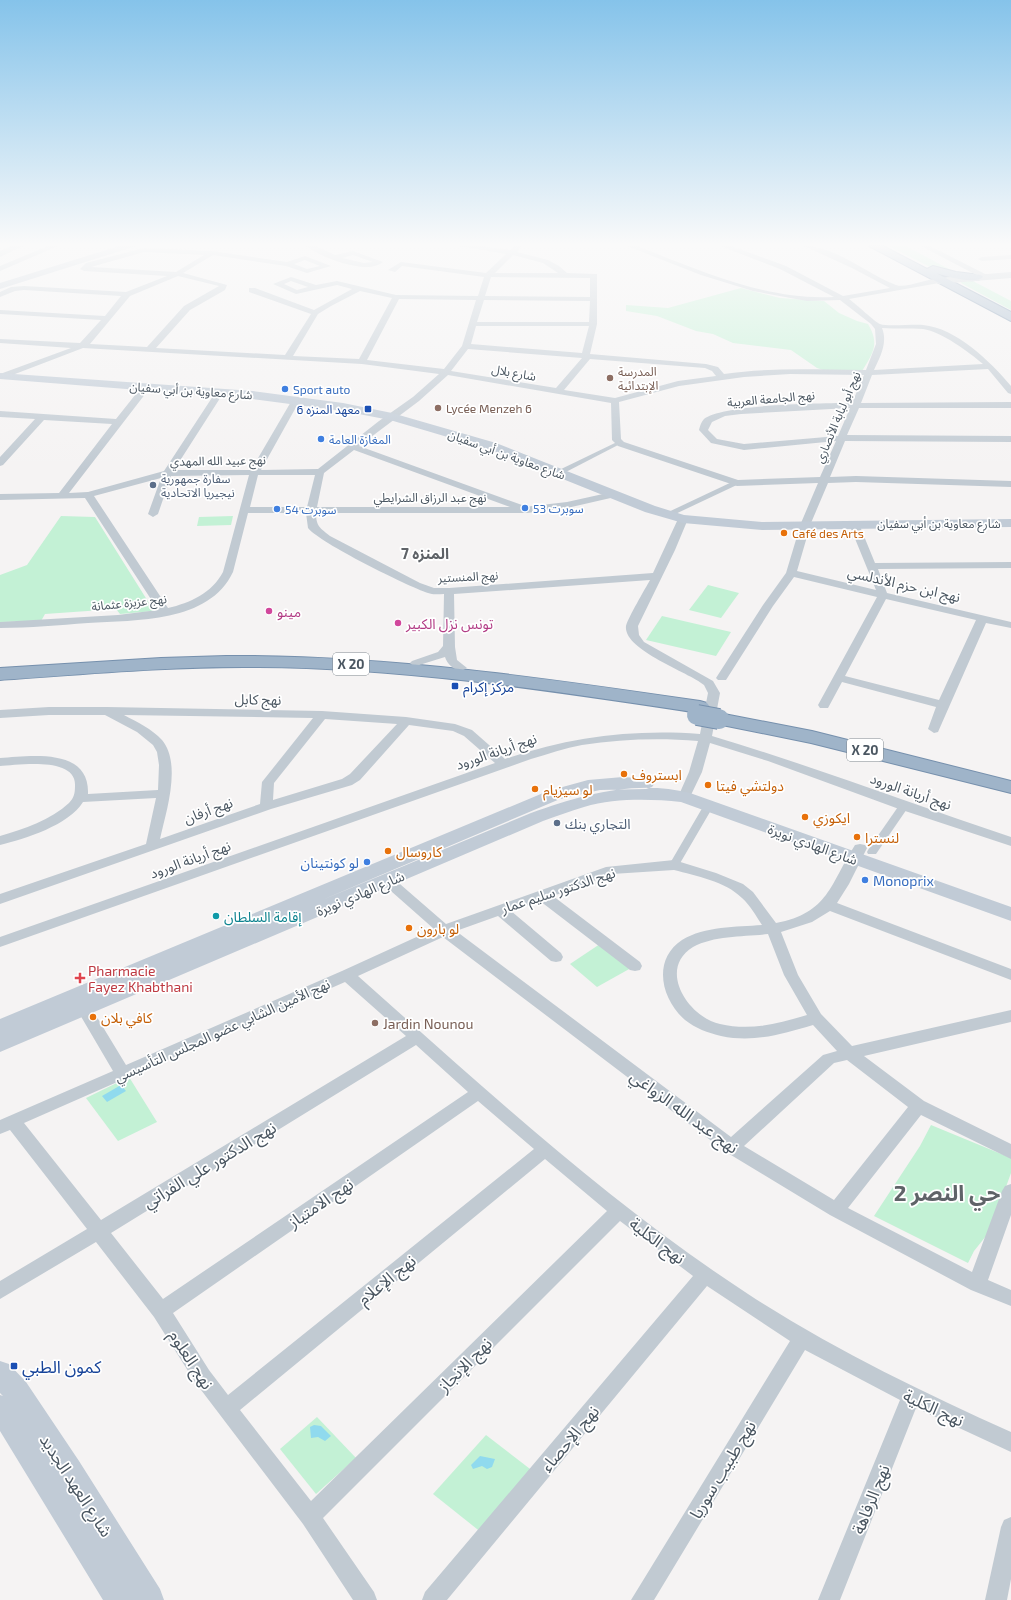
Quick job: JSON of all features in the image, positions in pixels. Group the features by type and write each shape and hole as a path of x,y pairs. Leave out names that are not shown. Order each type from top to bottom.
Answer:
{"highway":[{"path":"191,663 295,655 344,657 461,668 588,690"},
{"name":"X 20","path":"0,681 165,668 191,663 256,661 384,666 588,690 698,711"},
{"path":"0,669 86,664 165,668"},
{"path":"0,686 86,681 165,668"},
{"name":"X 20","path":"0,674 165,668 256,669 380,674 499,687 815,726 1011,776"},
{"name":"X 20","path":"720,714 1011,787"}],"main road":[{"name":"شارع معاوية بن أبي سفيان","path":"1,376 220,392 296,400 387,420 492,446 559,472 612,495 666,515 683,519 735,525 803,530 854,524 1011,522"},
{"name":"شارع الهادي نويرة","path":"0,1028 554,795 585,786 609,783 671,785 687,792 862,853 1011,914"},
{"name":"شارع الهادي نويرة","path":"0,1044 537,817 583,801 631,794 666,794 687,792 709,805 1011,901"},
{"name":"شارع العهد الجديد","path":"0,1373 16,1391 69,1471 148,1600"},
{"name":"شارع العهد الجديد","path":"0,1408 23,1441 120,1600"}],"street":[{"path":"1,376 82,346 105,321"},
{"path":"150,349 176,321"},
{"path":"288,357 311,321"},
{"path":"362,362 384,321"},
{"path":"320,472 352,446 416,400 446,372 466,346 475,321"},
{"path":"871,321 878,326 933,329 975,353 990,366 1011,391"},
{"path":"474,324 593,322 587,356 557,392"},
{"name":"نهج أبو لبابة الأنصاري","path":"722,678 768,605 791,573 803,530 880,346 881,339 878,326"},
{"name":"شارع بلال","path":"0,341 362,362 446,372 615,401"},
{"path":"466,346 706,366 715,369 723,378"},
{"path":"619,443 615,401 678,384 762,373 868,373 990,366"},
{"path":"61,496 117,422 146,387"},
{"path":"153,514 161,496 167,473 220,392"},
{"name":"نهج عزيزة عثمانة","path":"0,625 120,618 180,609 206,598 222,583 228,572 254,473 296,400"},
{"path":"855,405 1011,405"},
{"name":"نهج الجامعة العربية","path":"842,438 736,446 714,440 703,430 704,425 709,420 720,416 763,410 855,405"},
{"path":"0,414 117,422"},
{"path":"0,463 4,451 42,417"},
{"path":"842,438 1011,439"},
{"path":"559,472 619,443 737,484"},
{"path":"352,446 527,510"},
{"name":"نهج عبيد الله المهدي","path":"0,497 88,495 167,473 320,472"},
{"name":"نهج المنستير","path":"320,472 311,510 311,522 314,528 326,538 416,585 433,590 449,591 657,576"},
{"path":"666,515 737,484 824,479 1011,484"},
{"path":"88,495 165,612"},
{"name":"نهج عبد الرزاق الشرايطي","path":"245,510 527,510 566,505 612,495"},
{"path":"683,519 632,626 633,635 640,644 709,683 714,693 706,738 687,792"},
{"path":"824,706 883,595 854,524"},
{"path":"871,566 1011,566"},
{"name":"نهج ابن حزم الأندلسي","path":"791,573 1011,624"},
{"path":"449,591 449,646 452,661 461,668"},
{"path":"934,729 943,705 983,618"},
{"path":"416,663 442,654 449,646"},
{"path":"839,678 943,705"},
{"name":"نهج كابل","path":"0,714 49,711 107,711 322,715 406,722 455,728 468,733 503,764"},
{"path":"107,711 150,735 164,752 166,760 163,794 152,847"},
{"path":"266,806 268,782 322,715"},
{"name":"نهج أرفان","path":"0,899 266,806 337,786 355,777 406,722"},
{"name":"نهج أريانة الورود","path":"0,942 503,764 548,750 596,740 663,735 706,738 772,758 904,806 1011,842"},
{"path":"0,762 52,761 64,764 74,770 83,786 81,798 64,814 33,831 0,841"},
{"path":"81,798 163,794"},
{"path":"674,865 709,805"},
{"path":"816,1018 765,1034 743,1034 721,1031 700,1023 685,1011 676,997 670,982 670,967 674,954 687,943 706,936 773,929 793,924 816,914 829,905 862,853 904,806"},
{"name":"نهج الدكتور سليم عمار","path":"444,930 611,870 674,865 711,876 738,887 748,895 773,929 791,975 816,1018 849,1053 918,1106 1011,1152"},
{"name":"نهج عبد الله الزواغي","path":"388,881 444,930 732,1147 836,1210 977,1284 1011,1298"},
{"path":"541,894 635,966"},
{"path":"829,905 1011,975"},
{"path":"500,910 556,957"},
{"name":"نهج الأمين الشابي عضو المجلس التأسيسي","path":"7,1124 347,975 444,930"},
{"name":"نهج الكلية","path":"347,975 478,1093 619,1212 705,1275 802,1338 911,1398 1011,1442"},
{"path":"84,1008 123,1073"},
{"path":"732,1147 829,1059 849,1053 1011,1016"},
{"name":"نهج الدكتور علي الفراتي","path":"0,1291 417,1037"},
{"name":"نهج الامتياز","path":"161,1311 478,1093"},
{"path":"836,1210 918,1106"},
{"name":"نهج العلوم","path":"7,1124 98,1232 161,1311 202,1376 310,1517 366,1600"},
{"name":"نهج الإعلام","path":"226,1409 546,1149"},
{"path":"977,1284 1011,1190"},
{"name":"نهج الإنجاز","path":"310,1517 619,1212"},
{"name":"نهج الإحصاء","path":"433,1600 705,1275"},
{"name":"نهج طبيب سوريا","path":"642,1600 802,1338"},
{"name":"نهج الرفاهة","path":"829,1600 911,1398"},
{"path":"996,1600 1011,1527"}],"green space":[{"path":"669,321 856,321 868,324 874,337 874,348 862,371 829,372 817,368 791,350 733,343 713,334 696,331"},
{"path":"61,516 95,517 154,611 120,614 116,609 45,614 41,621 0,622 0,575 27,565"},
{"path":"233,516 231,525 197,526 199,517"},
{"path":"708,585 739,593 721,618 689,610"},
{"path":"662,616 731,632 716,656 646,640"},
{"path":"600,944 631,968 597,987 570,964"},
{"path":"129,1077 157,1122 118,1141 86,1098"},
{"path":"931,1125 1011,1158 1011,1173 990,1231 974,1251 968,1263 874,1216 920,1146"},
{"path":"317,1417 356,1458 316,1494 280,1449"},
{"path":"486,1435 534,1472 482,1533 433,1494"}],"water":[{"path":"121,1085 126,1091 107,1102 102,1096"},
{"path":"314,1425 321,1426 331,1436 325,1441 318,1437 311,1438 310,1427"},
{"path":"480,1456 495,1459 492,1467 487,1469 482,1466 473,1469 471,1465"}],"place":[{"name":"المدرسة الإبتدائية","path":"610,378"},
{"name":"Sport auto","path":"285,389"},
{"name":"Lycée Menzeh 6","path":"438,408"},
{"name":"معهد المنزه 6","path":"368,409"},
{"name":"المغازة العامة","path":"321,439"},
{"name":"سفارة جمهورية نيجيريا الاتحادية","path":"153,485"},
{"name":"سوبرت 53","path":"525,508"},
{"name":"سوبرت 54","path":"277,509"},
{"name":"Café des Arts","path":"784,533"},
{"name":"مينو","path":"269,611"},
{"name":"تونس نزل الكبير","path":"398,623"},
{"name":"مركز إكرام","path":"455,686"},
{"name":"ابستروف","path":"624,774"},
{"name":"دولتشي فيتا","path":"708,785"},
{"name":"لو سيزيام","path":"535,789"},
{"name":"ايكوزي","path":"805,817"},
{"name":"التجاري بنك","path":"557,823"},
{"name":"لنسترا","path":"857,837"},
{"name":"كاروسال","path":"388,851"},
{"name":"لو كونتينان","path":"367,862"},
{"name":"Monoprix","path":"865,880"},
{"name":"إقامة السلطان","path":"216,916"},
{"name":"لو بارون","path":"409,928"},
{"name":"Pharmacie Fayez Khabthani","path":"80,978"},
{"name":"كافي بلان","path":"93,1017"},
{"name":"Jardin Nounou","path":"375,1023"},
{"name":"كمون الطبي","path":"14,1366"}],"district":[{"name":"المنزه 7","path":"425,553"},
{"name":"حي النصر 2","path":"947,1192"}]}
